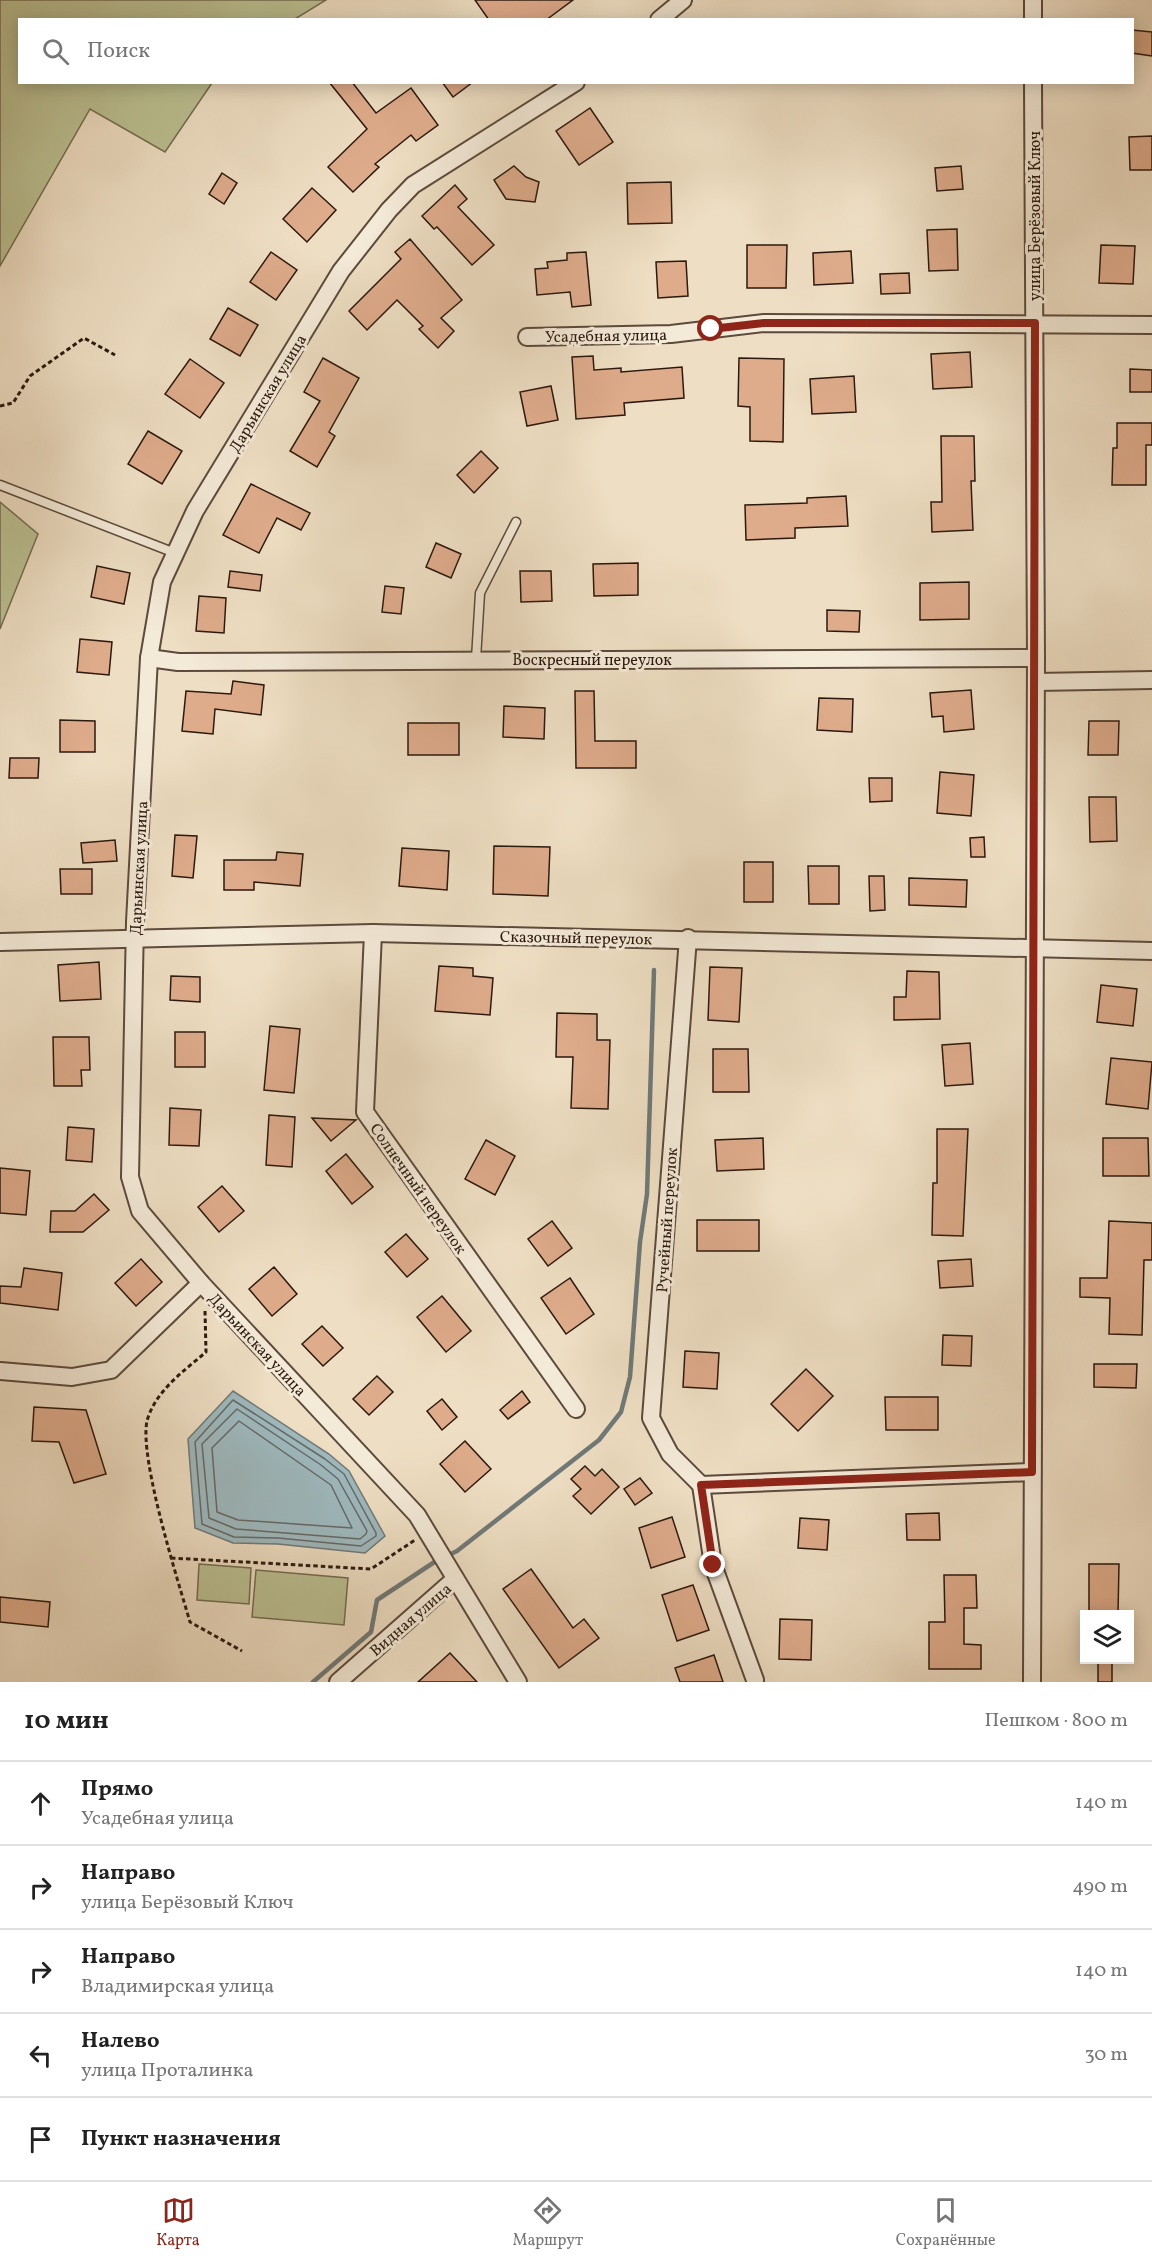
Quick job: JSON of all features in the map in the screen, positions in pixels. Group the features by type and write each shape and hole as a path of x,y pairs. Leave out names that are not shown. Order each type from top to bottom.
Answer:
{"street":[{"path":"661,18 683,0"},
{"path":"1033,0 1033,18"},
{"name":"Дарьинская улица","path":"518,1682 417,1515 201,1283 140,1211 130,1177 135,938 149,658 162,582 195,511 341,271 388,210 413,185 573,84"},
{"name":"улица Берёзовый Ключ","path":"1032,1682 1036,682 1033,84"},
{"name":"Усадебная улица","path":"527,337 671,334 764,323 1152,325"},
{"name":"Воскресный переулок","path":"149,658 178,662 1036,658"},
{"path":"1036,682 1152,680"},
{"name":"Сказочный переулок","path":"0,942 373,933 688,938 1034,950 1152,951"},
{"name":"Солнечный переулок","path":"373,933 365,1112 576,1409"},
{"name":"Ручейный переулок","path":"688,938 651,1418 670,1454 701,1485"},
{"path":"0,1371 72,1377 111,1370 201,1283"},
{"path":"755,1680 713,1565 701,1485 1032,1472"},
{"name":"Видная улица","path":"338,1682 455,1579"}],"lane":[{"path":"0,485 175,553"},
{"path":"476,659 480,593 516,522"}],"path":[{"path":"0,406 13,403 30,376 84,338 115,355"},
{"path":"218,1300 205,1311 206,1352 166,1387 147,1421 148,1455 171,1558 190,1622 242,1651"},
{"path":"171,1558 371,1569 427,1533"}],"green space":[{"path":"0,0 326,0 297,18 18,18 18,84 211,84 165,152 90,109 0,266"},
{"path":"0,502 38,534 0,629"},
{"path":"199,1564 251,1568 249,1604 197,1600"},
{"path":"256,1570 348,1578 344,1625 252,1617"}],"water":[{"path":"233,1391 329,1454 349,1471 385,1536 365,1553 278,1544 233,1543 195,1528 188,1439"}],"building":[{"path":"475,0 573,0 549,18 488,18"},
{"path":"1134,30 1152,32 1152,56 1134,53"},
{"path":"331,84 354,84 376,113 411,88 438,125 416,141 411,135 375,164 379,167 353,192 328,167 367,129"},
{"path":"443,84 470,84 453,97"},
{"path":"590,108 613,142 579,165 556,131"},
{"path":"1152,136 1152,170 1130,170 1129,137"},
{"path":"514,166 526,177 539,182 535,202 506,199 494,180"},
{"path":"961,166 963,189 937,191 935,168"},
{"path":"222,173 237,183 224,204 209,194"},
{"path":"671,182 672,223 628,224 627,183"},
{"path":"455,185 467,199 458,207 494,245 472,265 437,227 434,229 422,216"},
{"path":"312,188 336,210 307,242 283,219"},
{"path":"957,229 958,270 929,271 927,230"},
{"path":"410,239 462,300 441,318 454,331 438,348 419,329 423,326 397,300 367,330 349,311 401,259 395,252"},
{"path":"747,245 787,245 786,288 747,288"},
{"path":"1101,245 1135,246 1133,284 1099,283"},
{"path":"851,251 853,283 814,285 813,253"},
{"path":"271,252 297,270 276,300 250,282"},
{"path":"586,252 591,305 572,307 570,292 537,295 535,269 548,268 547,262 567,260 567,253"},
{"path":"686,261 688,296 658,298 656,262"},
{"path":"909,273 910,293 881,294 880,274"},
{"path":"228,308 258,325 240,356 210,339"},
{"path":"970,352 972,387 933,389 931,354"},
{"path":"593,356 594,370 621,368 621,372 682,367 684,398 624,403 625,415 576,419 572,357"},
{"path":"323,358 359,378 329,432 335,436 317,467 290,451 320,401 304,392"},
{"path":"739,358 784,359 783,442 750,441 750,407 738,406"},
{"path":"190,359 224,383 200,418 165,394"},
{"path":"1130,369 1152,370 1152,392 1130,392"},
{"path":"854,376 856,412 812,414 810,379"},
{"path":"551,386 558,420 527,426 520,392"},
{"path":"1117,423 1152,423 1152,445 1146,445 1146,485 1112,485 1113,448 1117,448"},
{"path":"148,431 182,451 162,484 128,464"},
{"path":"941,436 974,436 975,481 971,481 973,530 932,532 931,502 942,502"},
{"path":"481,451 498,468 474,493 457,475"},
{"path":"251,484 310,513 301,530 277,518 259,553 223,535"},
{"path":"846,496 848,526 795,528 795,538 746,540 745,505 807,503 807,498"},
{"path":"436,543 461,554 451,578 426,567"},
{"path":"638,563 638,595 594,596 593,564"},
{"path":"97,566 130,573 124,604 91,597"},
{"path":"230,571 262,575 260,591 228,587"},
{"path":"520,571 551,571 552,601 521,602"},
{"path":"969,582 969,619 920,620 920,583"},
{"path":"385,586 404,588 401,614 382,612"},
{"path":"199,596 226,598 224,633 196,631"},
{"path":"827,610 860,611 859,632 827,631"},
{"path":"80,639 112,642 109,675 77,672"},
{"path":"233,681 264,685 261,715 215,709 213,734 182,731 186,691 231,694"},
{"path":"971,690 974,729 944,732 943,716 932,717 930,693"},
{"path":"575,691 594,691 595,741 636,741 636,768 576,768"},
{"path":"819,698 853,699 852,732 817,730"},
{"path":"504,706 545,708 544,739 503,737"},
{"path":"60,720 95,721 95,752 60,752"},
{"path":"1089,721 1119,721 1118,755 1088,755"},
{"path":"408,723 459,723 459,755 408,755"},
{"path":"10,758 39,758 38,778 9,778"},
{"path":"940,772 974,775 971,816 937,813"},
{"path":"869,778 892,778 892,801 870,802"},
{"path":"1089,797 1116,797 1117,841 1090,842"},
{"path":"175,835 197,836 193,878 172,876"},
{"path":"984,837 985,857 971,857 970,838"},
{"path":"115,840 117,861 83,863 81,843"},
{"path":"494,846 550,847 548,896 493,894"},
{"path":"402,848 449,851 447,890 399,886"},
{"path":"277,852 303,854 300,886 254,882 254,890 224,890 224,860 276,860"},
{"path":"744,862 773,862 773,902 744,902"},
{"path":"808,866 839,866 839,904 809,904"},
{"path":"60,869 92,869 92,894 61,894"},
{"path":"869,876 884,876 885,910 870,911"},
{"path":"909,878 967,880 966,907 909,905"},
{"path":"99,962 101,999 60,1001 58,965"},
{"path":"439,966 473,968 473,976 493,978 490,1015 435,1011"},
{"path":"710,967 742,968 739,1022 708,1020"},
{"path":"907,971 939,972 940,1019 894,1020 894,997 906,997"},
{"path":"171,976 200,977 200,1002 170,1000"},
{"path":"1101,985 1137,989 1133,1026 1097,1022"},
{"path":"557,1013 597,1014 597,1040 610,1040 608,1109 571,1108 573,1057 556,1057"},
{"path":"270,1026 300,1029 294,1093 264,1090"},
{"path":"175,1032 205,1032 205,1067 175,1067"},
{"path":"53,1037 89,1037 90,1070 81,1070 82,1086 54,1086"},
{"path":"970,1043 973,1084 945,1086 942,1045"},
{"path":"713,1049 748,1049 749,1092 713,1092"},
{"path":"1111,1058 1152,1062 1148,1109 1106,1104"},
{"path":"170,1108 201,1110 199,1146 169,1145"},
{"path":"269,1115 295,1117 292,1167 266,1165"},
{"path":"312,1118 356,1120 331,1141"},
{"path":"68,1127 94,1129 92,1162 66,1160"},
{"path":"937,1129 968,1129 963,1236 932,1235 933,1183 937,1183"},
{"path":"763,1138 764,1169 717,1171 715,1140"},
{"path":"1103,1138 1148,1138 1149,1176 1103,1176"},
{"path":"486,1140 515,1156 495,1195 465,1179"},
{"path":"346,1154 373,1187 352,1204 326,1171"},
{"path":"0,1168 30,1171 26,1215 0,1213"},
{"path":"222,1186 244,1211 219,1232 198,1207"},
{"path":"94,1194 109,1210 83,1232 50,1232 51,1211 75,1211"},
{"path":"697,1220 759,1220 759,1251 697,1251"},
{"path":"552,1221 572,1248 548,1266 528,1239"},
{"path":"1109,1221 1152,1223 1152,1260 1144,1260 1142,1335 1109,1334 1110,1298 1080,1297 1080,1278 1107,1278"},
{"path":"406,1234 428,1259 407,1277 385,1252"},
{"path":"141,1259 162,1282 136,1306 115,1283"},
{"path":"971,1259 973,1286 940,1288 938,1261"},
{"path":"274,1267 297,1294 272,1316 249,1289"},
{"path":"24,1268 62,1273 58,1310 0,1303 0,1286 21,1287"},
{"path":"570,1278 594,1314 566,1334 541,1298"},
{"path":"442,1296 471,1331 446,1352 417,1317"},
{"path":"322,1326 343,1348 323,1366 302,1344"},
{"path":"943,1335 972,1336 971,1366 942,1365"},
{"path":"685,1351 719,1353 717,1389 683,1387"},
{"path":"1094,1364 1137,1364 1136,1388 1094,1387"},
{"path":"806,1369 833,1396 798,1431 771,1404"},
{"path":"377,1376 393,1392 369,1415 353,1399"},
{"path":"522,1391 530,1402 508,1419 500,1410"},
{"path":"885,1397 938,1397 938,1430 886,1430"},
{"path":"442,1399 457,1417 442,1430 427,1411"},
{"path":"34,1407 86,1410 106,1474 74,1483 59,1442 32,1441"},
{"path":"465,1441 491,1469 465,1492 440,1464"},
{"path":"585,1466 595,1476 602,1469 619,1487 591,1514 573,1496 581,1489 571,1479"},
{"path":"640,1478 652,1493 635,1505 624,1489"},
{"path":"939,1513 940,1540 907,1540 906,1514"},
{"path":"672,1517 685,1557 651,1568 639,1528"},
{"path":"800,1518 829,1520 827,1550 798,1548"},
{"path":"1089,1564 1119,1564 1118,1610 1089,1610"},
{"path":"531,1569 573,1628 584,1619 599,1638 559,1668 503,1589"},
{"path":"944,1575 976,1575 977,1608 964,1608 964,1644 981,1645 981,1669 929,1669 929,1622 945,1622"},
{"path":"693,1585 709,1630 677,1641 662,1595"},
{"path":"0,1597 50,1602 48,1627 0,1622"},
{"path":"780,1619 812,1620 811,1660 779,1659"},
{"path":"450,1653 477,1682 418,1682"},
{"path":"714,1655 723,1682 680,1682 675,1668"},
{"path":"1098,1664 1112,1664 1112,1682 1098,1682"}],"waterway":[{"path":"447,1556 457,1551 599,1440 621,1412 630,1377 640,1242 647,1194 654,970"},
{"path":"313,1682 371,1632 377,1600 439,1559"}],"route":[{"path":"711,329 764,323 1035,323 1036,658 1032,1472 701,1485 713,1565"}]}
